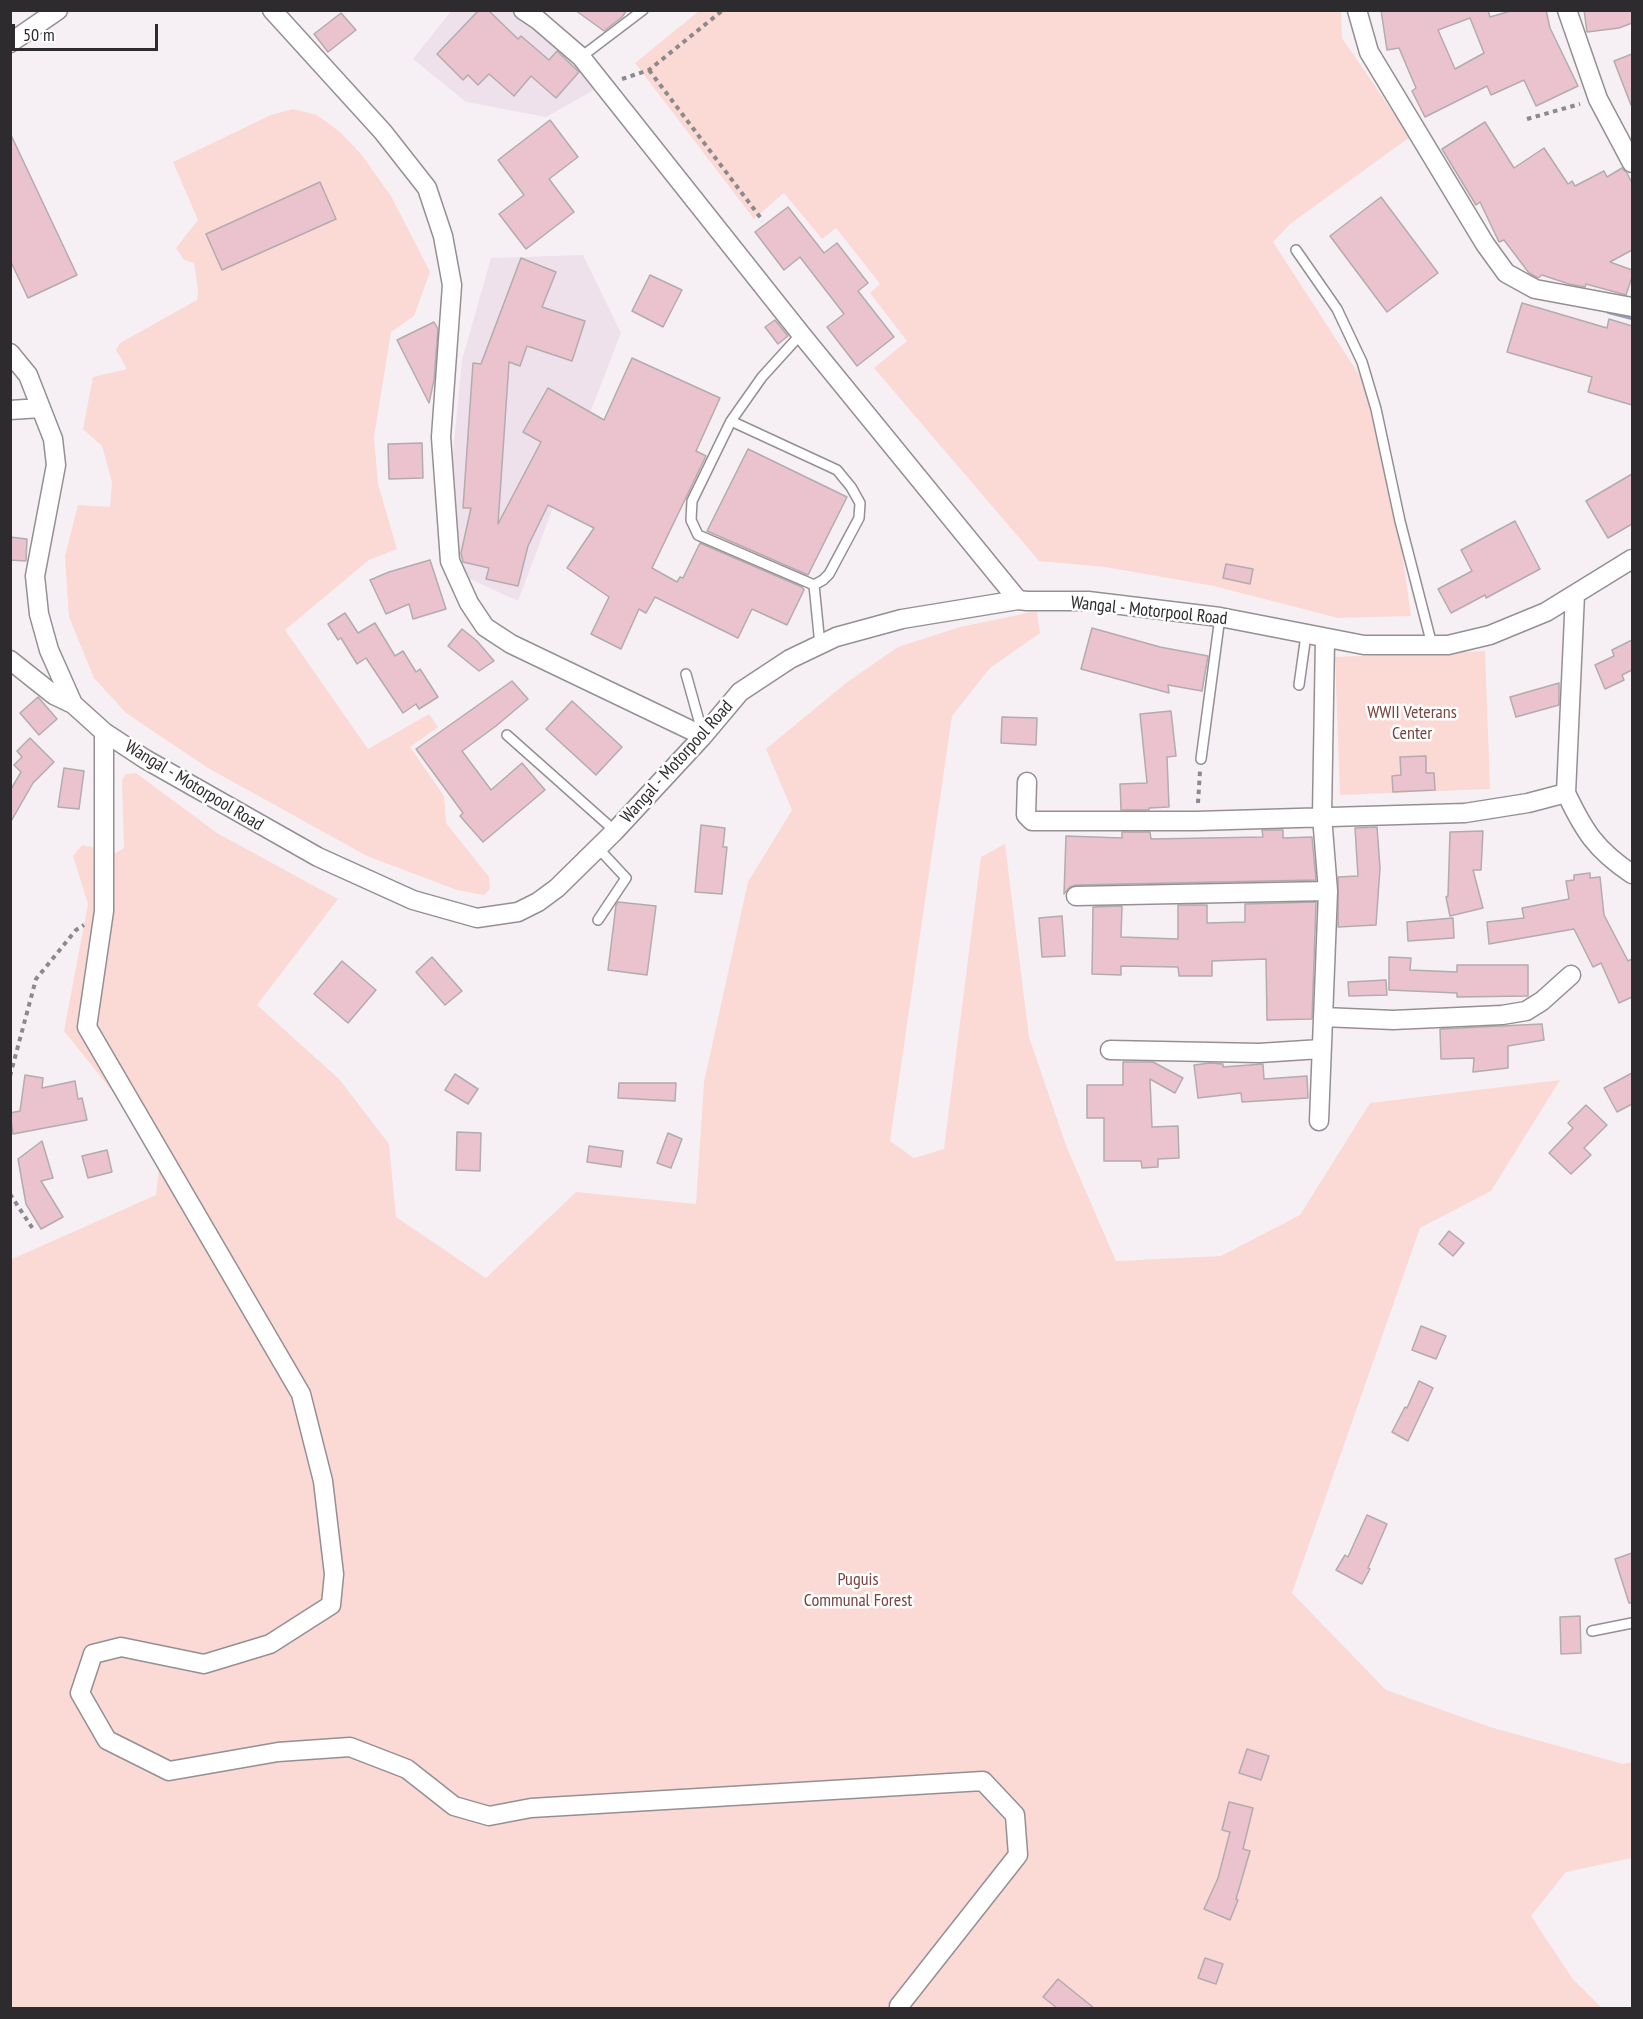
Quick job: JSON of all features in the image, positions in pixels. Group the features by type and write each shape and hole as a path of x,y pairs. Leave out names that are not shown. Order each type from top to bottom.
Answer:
{"street":[{"path":"10,43 58,10"},
{"path":"272,10 383,132 427,188 443,236 452,285 441,437 450,561 469,603 485,627 511,644 703,736"},
{"path":"523,10 581,57 801,334 1018,600"},
{"path":"1357,10 1369,52 1485,244 1506,273 1535,289 1632,307"},
{"path":"1567,10 1598,99 1632,163"},
{"name":"Wangal - Motorpool Road","path":"10,353 28,375 53,439 56,465 35,576 38,604 49,650 73,704 104,732 145,759 318,857 413,900 477,918 518,912 538,902 557,888 615,831 703,736 740,692 790,659 836,637 902,619 1018,600 1088,601 1220,617 1364,645 1448,645 1490,635 1546,612 1632,559"},
{"path":"10,410 41,408"},
{"path":"1575,594 1566,793 1588,836 1605,854 1632,874"},
{"path":"1319,1121 1328,891 1322,816 1325,639"},
{"path":"10,660 54,695 73,704"},
{"path":"104,732 104,911 87,1027 301,1394 322,1481 334,1574 331,1605 270,1644 204,1664 121,1647 93,1654 80,1693 107,1740 169,1771 278,1752 350,1747 407,1769 454,1806 489,1816 531,1808 983,1781 1015,1815 1018,1855 898,2006 900,2008"},
{"path":"1027,782 1026,814 1032,821 1197,821 1465,813 1528,803 1566,793"},
{"path":"1076,896 1328,891"},
{"path":"1323,1017 1393,1020 1502,1016 1526,1011 1542,1001 1570,975"},
{"path":"1110,1050 1259,1053 1321,1049"}],"lane":[{"path":"581,57 643,10"},
{"path":"1296,250 1337,309 1362,362 1376,409 1432,645"},
{"path":"801,334 762,377 731,421 692,501 691,520 698,535 814,585"},
{"path":"731,421 837,470 861,503 860,518 829,574 814,585"},
{"path":"814,585 820,645"},
{"path":"1201,759 1220,617"},
{"path":"1299,685 1306,635"},
{"path":"686,674 703,736"},
{"path":"507,735 615,831"},
{"path":"598,848 626,878 598,920"},
{"path":"1592,1631 1632,1623"}],"path":[{"path":"604,85 649,70 723,10"},
{"path":"649,70 763,221"},
{"path":"1527,118 1598,99"},
{"path":"1197,821 1201,759"},
{"path":"10,1076 36,979 76,930 104,911"},
{"path":"10,1194 33,1228"}],"shaded area":[{"path":"451,11 512,11 567,44 594,90 546,117 466,102 413,59"},
{"path":"583,255 621,333 518,601 459,574 450,484 462,360 491,258"}],"green space":[{"path":"699,11 1341,11 1342,38 1410,137 1290,224 1273,242 1371,393 1394,495 1411,616 1338,618 1214,586 1105,567 1039,561 874,368 907,341 870,293 880,284 836,228 822,239 784,193 754,219 635,63"},
{"path":"293,109 317,115 340,132 361,154 391,196 430,272 414,316 391,332 374,437 378,484 397,549 369,560 285,630 368,749 429,714 438,727 410,747 444,796 446,823 489,877 490,889 484,895 457,890 367,856 208,768 126,713 94,678 69,617 65,556 78,505 110,507 112,482 102,446 83,429 93,377 127,369 116,350 120,343 197,300 198,290 194,263 184,260 176,248 198,220 173,162 271,115"},
{"name":"Puguis Communal Forest","path":"1037,611 1040,633 990,668 952,716 890,1141 914,1158 944,1149 981,857 1005,844 1029,1037 1067,1148 1116,1261 1221,1256 1300,1215 1370,1103 1560,1080 1491,1191 1420,1228 1292,1593 1386,1690 1490,1727 1623,1764 1632,1762 1632,1858 1566,1872 1531,1916 1572,1978 1602,2008 11,2008 10,1260 156,1195 161,1152 64,1031 88,904 73,856 82,845 116,853 124,848 122,780 126,774 136,773 217,833 338,899 257,1005 339,1079 389,1144 396,1217 486,1278 576,1192 696,1204 704,1082 748,882 792,810 766,749 846,683 898,647 960,627"},
{"name":"WWII Veterans Center","path":"1485,651 1490,789 1340,795 1335,657"}],"building":[{"path":"479,10 488,10 518,39 521,36 549,60 557,51 579,72 556,98 531,76 514,96 489,74 478,85 468,75 463,80 437,54"},
{"path":"575,10 627,10 604,31"},
{"path":"1381,10 1488,10 1490,17 1514,10 1546,10 1550,28 1578,86 1536,106 1524,80 1491,95 1487,86 1425,117 1412,91 1416,88 1399,48 1387,50","holes":["1470,18 1484,53 1455,69 1438,30"]},
{"path":"1584,10 1632,10 1632,23 1619,28 1587,32"},
{"path":"341,13 356,30 328,52 314,34"},
{"path":"1632,54 1632,105 1631,105 1614,61"},
{"path":"550,120 578,157 549,179 574,212 526,249 499,214 524,195 498,160"},
{"path":"1485,122 1514,168 1544,148 1568,184 1572,181 1575,186 1604,171 1607,177 1622,168 1627,173 1632,183 1632,250 1610,262 1632,270 1626,295 1586,284 1585,287 1569,284 1542,275 1538,278 1529,273 1504,240 1499,242 1480,202 1476,205 1442,149"},
{"path":"10,133 77,275 28,298 10,260"},
{"path":"320,182 336,219 222,270 206,234"},
{"path":"1381,197 1438,273 1387,312 1330,236"},
{"path":"788,207 824,253 837,243 868,283 858,291 894,337 857,366 827,327 844,314 800,257 784,270 755,232"},
{"path":"521,258 556,272 542,307 585,321 572,361 527,346 520,366 509,362 498,524 541,442 523,432 548,388 604,420 632,358 720,398 696,451 706,456 652,568 677,582 680,577 683,578 700,543 802,587 804,590 787,625 752,609 738,638 655,597 646,613 639,609 621,649 591,634 609,597 567,568 594,528 548,505 528,546 518,586 486,579 489,568 463,562 461,553 471,508 463,508 473,363 481,364"},
{"path":"650,275 682,290 663,327 632,311"},
{"path":"1522,303 1607,328 1609,319 1632,326 1632,405 1588,392 1592,377 1507,352"},
{"path":"775,320 788,336 778,344 765,327"},
{"path":"434,322 438,329 434,380 429,403 397,340"},
{"path":"422,443 423,478 389,479 388,444"},
{"path":"748,449 847,497 808,575 707,531"},
{"path":"1632,474 1632,524 1608,538 1586,501"},
{"path":"1515,521 1540,569 1486,598 1485,595 1451,613 1438,589 1472,571 1461,550"},
{"path":"10,537 27,539 26,561 10,560"},
{"path":"430,560 446,609 413,619 409,604 386,614 370,580"},
{"path":"1226,564 1253,569 1250,584 1223,578"},
{"path":"345,613 358,633 375,623 395,656 403,651 416,672 420,669 438,697 419,709 416,704 403,713 366,658 357,664 341,638 338,640 328,624"},
{"path":"1092,628 1160,647 1208,656 1202,691 1168,685 1169,693 1081,669"},
{"path":"462,629 477,641 494,661 479,671 448,646"},
{"path":"1632,640 1632,670 1622,675 1624,680 1605,689 1595,665 1614,656 1612,650"},
{"path":"512,681 528,699 462,751 491,790 522,763 545,790 483,842 460,816 463,813 416,749"},
{"path":"1559,683 1559,705 1516,717 1510,697"},
{"path":"38,697 57,719 39,735 20,713"},
{"path":"572,701 622,747 596,775 546,729"},
{"path":"1171,711 1176,756 1167,757 1169,807 1121,810 1120,784 1147,783 1140,714"},
{"path":"1002,717 1037,718 1036,745 1001,743"},
{"path":"30,738 54,762 33,783 10,823 10,791 21,772 14,765 22,757 17,751"},
{"path":"1426,756 1426,773 1434,773 1435,790 1393,792 1392,776 1401,775 1400,757"},
{"path":"64,768 84,771 79,809 58,807"},
{"path":"701,825 725,828 723,847 727,847 722,894 695,892"},
{"path":"1377,827 1380,868 1376,925 1338,927 1338,877 1358,876 1355,828"},
{"path":"1262,830 1283,830 1283,838 1312,837 1316,880 1076,885 1070,887 1064,894 1066,836 1122,838 1122,832 1150,832 1151,839 1263,837"},
{"path":"1483,831 1481,870 1473,870 1483,908 1450,916 1446,897 1448,896 1450,832"},
{"path":"1590,873 1590,878 1600,877 1604,915 1628,961 1632,959 1632,997 1619,1003 1601,963 1593,967 1574,929 1489,944 1487,922 1524,918 1522,908 1569,899 1566,881 1574,880 1574,875"},
{"path":"618,902 656,906 647,975 608,970"},
{"path":"1316,902 1312,1019 1267,1020 1266,959 1212,961 1212,976 1179,976 1178,967 1121,966 1121,975 1092,974 1093,907 1122,906 1121,937 1178,939 1178,905 1207,905 1207,923 1245,922 1245,904"},
{"path":"1062,916 1065,956 1042,957 1039,918"},
{"path":"1453,918 1454,938 1408,941 1407,922"},
{"path":"432,957 462,991 445,1005 416,972"},
{"path":"1389,957 1411,958 1410,970 1457,972 1457,965 1528,965 1528,996 1457,997 1457,993 1389,990"},
{"path":"342,961 376,990 348,1023 314,994"},
{"path":"1386,980 1387,995 1349,996 1348,982"},
{"path":"1542,1024 1544,1040 1508,1046 1508,1068 1473,1072 1474,1058 1441,1059 1440,1029"},
{"path":"1123,1062 1153,1062 1183,1078 1175,1093 1150,1079 1152,1127 1178,1126 1179,1158 1158,1159 1158,1167 1142,1168 1141,1161 1104,1161 1104,1118 1087,1118 1087,1085 1123,1085"},
{"path":"1223,1064 1223,1067 1263,1064 1264,1079 1307,1076 1308,1098 1242,1102 1241,1093 1198,1098 1194,1065"},
{"path":"1632,1073 1632,1104 1617,1112 1604,1088"},
{"path":"455,1074 478,1089 468,1104 445,1090"},
{"path":"25,1075 43,1078 42,1088 75,1081 78,1099 82,1098 87,1120 13,1134 10,1113 20,1111"},
{"path":"619,1083 676,1083 675,1101 618,1098"},
{"path":"1586,1105 1607,1125 1584,1148 1591,1155 1571,1174 1549,1153 1573,1128 1568,1123"},
{"path":"457,1132 481,1133 480,1171 456,1170"},
{"path":"668,1133 682,1139 671,1168 657,1163"},
{"path":"42,1141 53,1178 41,1181 63,1217 41,1229 26,1204 18,1159"},
{"path":"589,1146 623,1151 621,1167 587,1162"},
{"path":"107,1150 112,1172 88,1178 82,1156"},
{"path":"1449,1231 1464,1243 1453,1256 1439,1244"},
{"path":"1421,1326 1446,1336 1436,1359 1412,1350"},
{"path":"1419,1381 1433,1388 1408,1441 1392,1432 1405,1407 1407,1408"},
{"path":"1367,1515 1387,1524 1362,1584 1336,1570 1345,1555 1348,1557"},
{"path":"1632,1553 1632,1603 1629,1603 1615,1559"},
{"path":"1580,1616 1581,1653 1561,1654 1560,1617"},
{"path":"1247,1749 1269,1756 1261,1780 1239,1773"},
{"path":"1229,1802 1253,1808 1243,1849 1250,1851 1236,1899 1238,1900 1230,1920 1204,1909 1218,1878 1230,1832 1222,1830"},
{"path":"1205,1958 1223,1964 1216,1984 1198,1978"},
{"path":"1058,1979 1094,2008 1057,2008 1043,1997"}],"waterway":[{"path":"1609,311 1632,317"}]}
